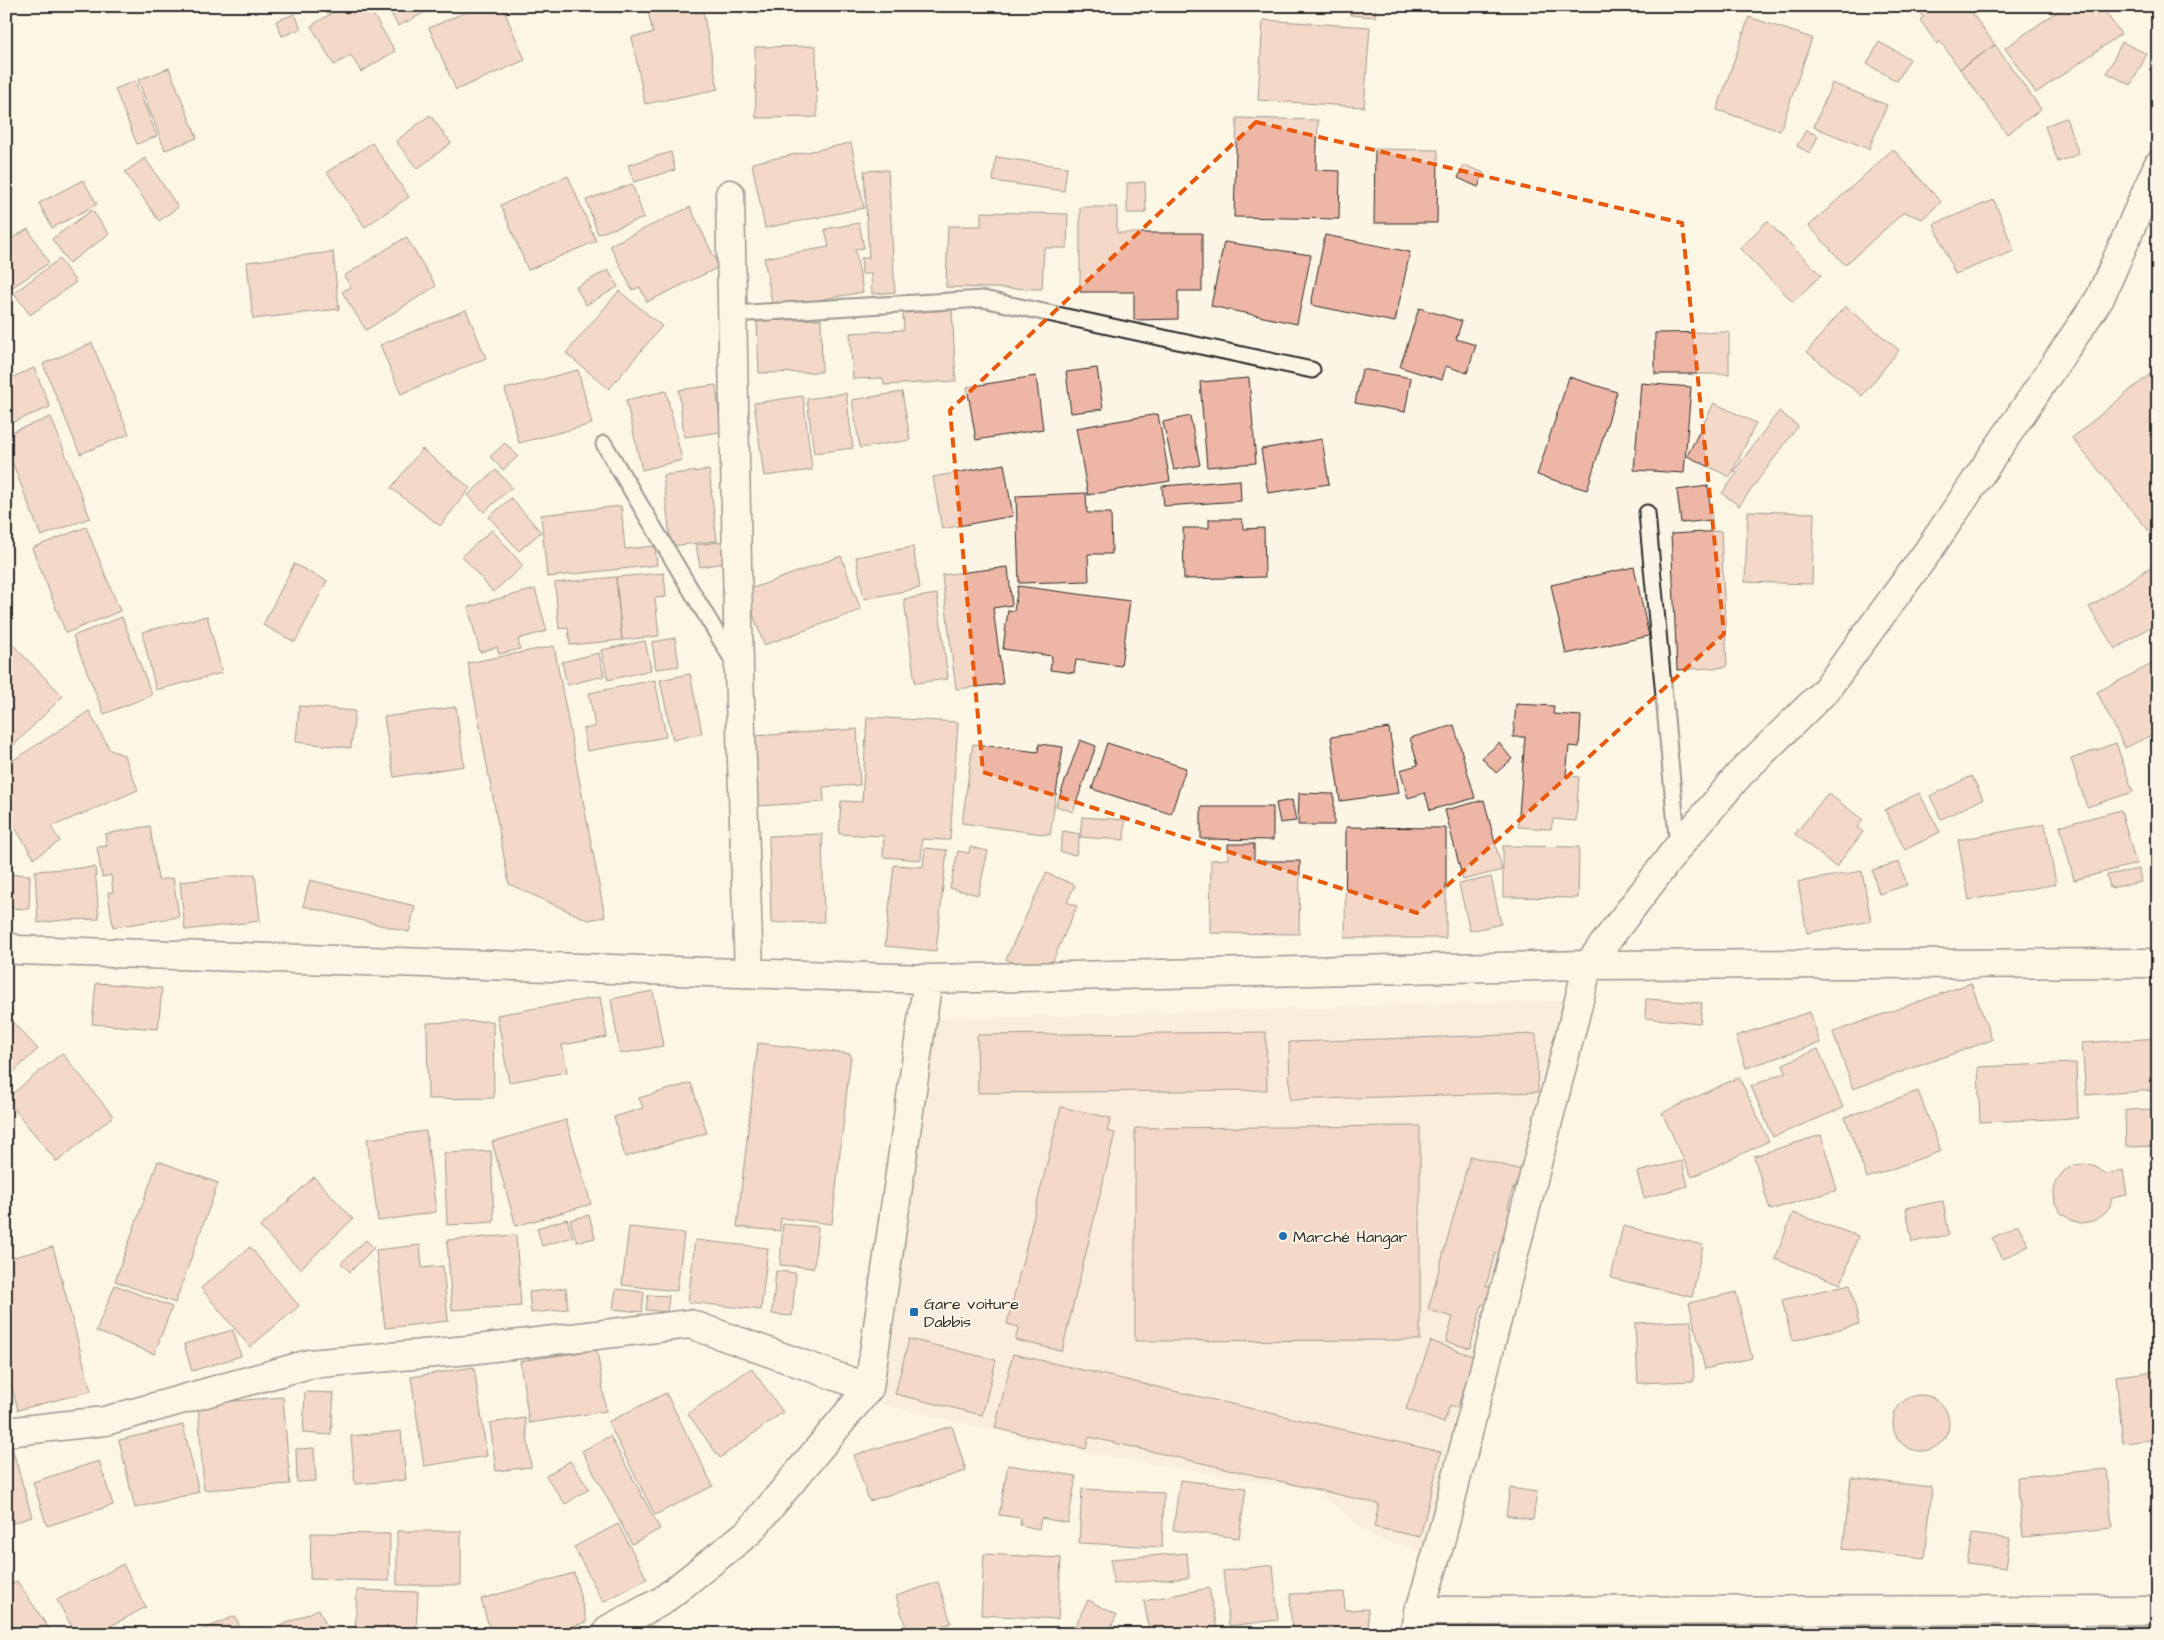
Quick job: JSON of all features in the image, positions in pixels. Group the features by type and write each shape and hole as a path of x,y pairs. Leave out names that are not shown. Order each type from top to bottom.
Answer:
{"street":[{"path":"2158,165 2100,298 1926,554 1825,691 1739,775 1678,847 1588,965 1439,1546 1416,1622 2077,1622 2158,1610"},
{"path":"730,194 739,671 749,973"},
{"path":"6,946 18,950 928,978 1588,965 2158,963"},
{"path":"607,1634 609,1629 662,1601 750,1531 869,1388 928,978"},
{"path":"6,1432 105,1421 309,1364 469,1350 690,1324 869,1388"}],"lane":[{"path":"733,314 983,299 1312,370"},
{"path":"604,444 739,671"},
{"path":"1647,513 1678,847"}],"highlighted area":[{"path":"1256,122 1682,223 1724,634 1417,913 983,772 950,410"}],"shaded area":[{"path":"1580,1000 1425,1552 1374,1537 1317,1491 1091,1453 882,1404 920,1020"}],"building":[{"path":"325,6 368,6 395,51 361,72 351,55 334,65 311,26 330,14"},
{"path":"387,6 438,6 398,26"},
{"path":"480,6 502,6 525,60 456,90 429,28"},
{"path":"675,6 702,6 718,89 645,104 632,37 653,33 648,12"},
{"path":"1351,6 1376,6 1375,17 1350,15"},
{"path":"1752,6 1766,6 1764,11"},
{"path":"1915,6 1967,6 1995,45 1960,69 1940,41 1937,44 1920,20 1923,17"},
{"path":"2065,6 2101,6 2121,34 2036,93 2005,48"},
{"path":"295,14 301,29 282,36 276,21"},
{"path":"1749,17 1812,38 1780,131 1717,110"},
{"path":"1263,20 1370,27 1364,107 1258,100"},
{"path":"1879,42 1910,59 1897,81 1867,64"},
{"path":"2122,42 2147,54 2131,85 2107,73"},
{"path":"1995,45 2041,109 2007,134 1960,69"},
{"path":"816,46 817,117 756,118 755,47"},
{"path":"169,68 197,138 165,150 138,80"},
{"path":"135,81 157,136 137,144 115,89"},
{"path":"1832,83 1887,105 1869,149 1814,127"},
{"path":"430,115 451,143 417,169 396,141"},
{"path":"1237,118 1318,120 1316,170 1340,171 1339,219 1234,217"},
{"path":"2066,118 2079,154 2058,162 2045,126"},
{"path":"1806,130 1818,136 1810,153 1797,146"},
{"path":"372,143 409,197 365,227 327,172"},
{"path":"851,143 864,208 765,228 752,163"},
{"path":"1375,149 1438,150 1437,223 1374,223"},
{"path":"1893,149 1941,202 1922,219 1904,212 1845,265 1809,226"},
{"path":"671,152 675,170 634,182 628,165"},
{"path":"996,157 1067,167 1064,191 993,181"},
{"path":"145,158 178,207 159,221 125,172"},
{"path":"1464,165 1484,173 1478,187 1458,178"},
{"path":"888,170 895,292 872,294 871,274 862,274 861,258 869,258 864,171"},
{"path":"568,176 596,241 528,270 501,205"},
{"path":"83,180 97,204 52,228 39,203"},
{"path":"1145,182 1146,213 1127,213 1127,183"},
{"path":"632,184 644,218 598,234 586,200"},
{"path":"1994,200 2014,251 1955,274 1934,224"},
{"path":"690,207 719,267 647,302 640,287 632,290 610,245"},
{"path":"1080,207 1117,207 1117,233 1202,233 1202,291 1178,291 1178,319 1134,320 1134,292 1080,292"},
{"path":"92,210 109,234 69,263 52,239"},
{"path":"981,212 1068,214 1067,248 1044,248 1042,289 946,287 948,226 981,226"},
{"path":"1767,221 1821,275 1793,302 1740,249"},
{"path":"859,223 864,248 855,249 863,292 773,308 764,258 829,247 825,229"},
{"path":"28,229 49,263 8,290 6,286 6,242"},
{"path":"1325,235 1410,252 1395,322 1311,305"},
{"path":"406,237 436,286 366,330 342,292 351,287 344,276"},
{"path":"1224,242 1311,255 1297,324 1211,306"},
{"path":"333,252 339,309 253,319 247,262"},
{"path":"59,259 76,282 30,315 14,293"},
{"path":"608,270 618,287 586,305 576,287"},
{"path":"619,291 662,326 609,389 566,353"},
{"path":"1845,306 1899,350 1862,396 1807,352"},
{"path":"1419,308 1462,321 1456,339 1476,345 1467,373 1446,366 1442,380 1400,367"},
{"path":"466,310 486,358 401,394 380,345"},
{"path":"952,310 956,381 884,385 883,378 853,379 850,333 904,330 903,313"},
{"path":"821,319 822,372 759,373 757,321"},
{"path":"1729,332 1729,374 1655,374 1655,333"},
{"path":"92,343 129,434 80,454 43,364"},
{"path":"34,368 50,407 6,425 6,380"},
{"path":"1097,368 1103,409 1071,413 1066,372"},
{"path":"1362,369 1411,378 1405,412 1355,403"},
{"path":"578,370 592,424 519,443 505,389"},
{"path":"2150,374 2158,382 2158,457 2154,460 2158,464 2158,536 2155,538 2072,438"},
{"path":"1036,376 1043,429 976,440 967,387"},
{"path":"1569,377 1617,392 1587,490 1537,475"},
{"path":"1249,378 1256,463 1207,467 1200,382"},
{"path":"1641,383 1691,387 1684,473 1634,470"},
{"path":"716,385 721,432 684,437 679,390"},
{"path":"666,391 682,460 642,470 626,400"},
{"path":"902,392 910,440 860,448 852,400"},
{"path":"846,393 853,448 814,453 807,399"},
{"path":"803,396 812,470 764,476 754,403"},
{"path":"1714,403 1756,423 1730,477 1687,456"},
{"path":"1779,411 1798,426 1739,506 1722,493 1737,473 1734,471"},
{"path":"1158,414 1170,481 1088,495 1076,428"},
{"path":"1190,416 1200,465 1174,470 1163,422"},
{"path":"51,417 90,518 41,536 6,446 6,434"},
{"path":"1322,439 1329,484 1268,493 1261,449"},
{"path":"505,443 518,456 503,470 490,457"},
{"path":"422,449 470,488 440,526 391,488"},
{"path":"1004,464 1013,516 942,529 933,477"},
{"path":"496,470 512,487 484,512 468,495"},
{"path":"709,470 717,541 671,546 663,475"},
{"path":"1240,480 1241,501 1164,506 1162,486"},
{"path":"1708,486 1712,520 1681,523 1677,490"},
{"path":"1086,493 1087,513 1111,513 1112,554 1088,554 1089,581 1019,583 1016,496"},
{"path":"511,498 541,532 519,551 489,517"},
{"path":"621,506 625,549 655,546 657,565 547,577 541,515"},
{"path":"1748,511 1814,513 1812,584 1745,582"},
{"path":"1209,519 1242,519 1243,529 1264,528 1265,577 1184,579 1183,528 1209,528"},
{"path":"86,527 120,611 66,633 32,548"},
{"path":"492,530 523,566 493,592 462,556"},
{"path":"1721,531 1727,667 1677,670 1671,534"},
{"path":"727,541 730,562 700,567 696,545"},
{"path":"913,547 920,588 864,599 856,557"},
{"path":"841,556 861,610 764,645 745,591"},
{"path":"2157,563 2158,622 2115,649 2089,607"},
{"path":"294,564 327,581 295,642 263,625"},
{"path":"1008,567 1012,605 993,608 1003,684 956,689 942,575"},
{"path":"1634,567 1649,636 1566,654 1551,585"},
{"path":"664,573 666,597 655,598 659,636 622,640 616,577"},
{"path":"616,577 622,640 570,645 568,628 559,629 555,583"},
{"path":"1018,586 1130,601 1121,666 1076,660 1074,673 1050,670 1052,656 1003,649 1008,610 1014,611"},
{"path":"535,589 547,631 518,639 520,649 499,654 497,647 480,652 468,607"},
{"path":"937,594 948,679 915,683 904,599"},
{"path":"207,616 222,673 156,690 142,632"},
{"path":"122,617 152,695 104,714 73,636"},
{"path":"6,638 63,696 11,748 6,743"},
{"path":"675,638 679,666 656,669 652,642"},
{"path":"645,641 651,670 608,680 601,650"},
{"path":"554,646 605,917 588,920 509,884 468,663"},
{"path":"599,653 604,676 567,685 562,662"},
{"path":"2158,661 2158,732 2125,748 2097,692"},
{"path":"690,674 702,733 673,740 660,680"},
{"path":"655,680 666,737 587,751 583,729 595,727 589,693"},
{"path":"1516,704 1554,706 1553,714 1581,716 1579,747 1569,746 1566,776 1579,777 1576,821 1553,819 1551,829 1518,827 1525,737 1513,737"},
{"path":"299,706 355,711 351,748 296,742"},
{"path":"456,707 464,766 394,777 384,717"},
{"path":"89,711 110,750 124,755 138,790 51,827 60,841 34,858 6,814 6,765"},
{"path":"867,717 958,722 950,840 922,839 921,860 883,857 884,836 839,834 841,801 862,802"},
{"path":"1454,725 1475,798 1430,810 1425,793 1408,798 1400,770 1418,765 1410,738"},
{"path":"1389,728 1399,793 1340,801 1331,737"},
{"path":"857,729 860,785 823,787 824,802 758,806 754,736"},
{"path":"1080,740 1096,746 1073,812 1056,806"},
{"path":"1107,743 1186,768 1171,814 1092,789"},
{"path":"1499,743 1512,759 1496,773 1482,758"},
{"path":"2116,743 2133,792 2087,807 2071,759"},
{"path":"973,744 1038,752 1039,744 1063,747 1050,835 962,823"},
{"path":"1972,776 1983,799 1941,819 1930,796"},
{"path":"1299,793 1334,794 1334,825 1298,825"},
{"path":"1828,793 1863,820 1857,827 1863,832 1836,867 1795,834"},
{"path":"1919,793 1940,832 1905,850 1885,810"},
{"path":"1292,800 1296,821 1280,823 1276,803"},
{"path":"1484,800 1502,870 1463,880 1445,810"},
{"path":"1201,807 1273,807 1273,840 1201,839"},
{"path":"2121,810 2136,864 2074,880 2060,826"},
{"path":"1082,817 1125,820 1124,840 1080,837"},
{"path":"2045,824 2056,884 1969,900 1958,840"},
{"path":"150,826 158,880 173,878 179,917 113,927 108,892 113,892 111,875 102,877 97,847 107,846 105,834"},
{"path":"1346,827 1446,828 1446,938 1345,938"},
{"path":"1063,831 1080,834 1076,855 1060,852"},
{"path":"822,834 824,922 771,923 769,836"},
{"path":"1228,844 1254,844 1254,861 1300,861 1299,934 1210,933 1211,860 1228,859"},
{"path":"1503,846 1579,847 1578,898 1503,897"},
{"path":"970,847 988,851 978,895 950,888 958,851 969,853"},
{"path":"925,848 947,850 936,951 885,946 894,865 923,867"},
{"path":"1899,862 1907,885 1879,894 1872,870"},
{"path":"95,867 99,919 38,923 35,871"},
{"path":"2139,869 2141,882 2110,888 2107,875"},
{"path":"1862,871 1871,921 1807,933 1798,882"},
{"path":"1046,873 1075,885 1067,902 1077,906 1050,967 1039,962 1035,972 1006,959"},
{"path":"6,874 30,875 29,909 6,908"},
{"path":"255,874 260,921 185,930 180,882"},
{"path":"1491,877 1501,924 1470,931 1459,884"},
{"path":"310,880 415,906 409,932 303,906"},
{"path":"96,983 162,988 158,1029 92,1024"},
{"path":"1971,983 1992,1040 1853,1089 1833,1032"},
{"path":"653,991 663,1046 620,1054 611,999"},
{"path":"600,997 607,1037 562,1045 567,1072 509,1082 497,1015"},
{"path":"1646,999 1702,1003 1700,1023 1645,1018"},
{"path":"1810,1012 1820,1043 1746,1068 1736,1036"},
{"path":"6,1015 38,1049 6,1079"},
{"path":"493,1021 494,1098 428,1099 427,1023"},
{"path":"1266,1032 1267,1090 978,1093 977,1035"},
{"path":"1536,1034 1538,1092 1290,1100 1289,1042"},
{"path":"2158,1038 2158,1090 2086,1095 2082,1043"},
{"path":"758,1043 851,1054 832,1224 781,1218 780,1231 737,1227"},
{"path":"1818,1049 1843,1108 1773,1137 1751,1086 1786,1072 1783,1064"},
{"path":"62,1053 113,1116 57,1162 6,1099"},
{"path":"2076,1063 2078,1118 1980,1122 1978,1067"},
{"path":"1739,1077 1769,1141 1692,1177 1662,1113"},
{"path":"691,1083 707,1133 625,1157 614,1117 643,1108 639,1098"},
{"path":"1918,1091 1941,1151 1867,1178 1845,1117"},
{"path":"1061,1107 1111,1118 1107,1131 1115,1133 1062,1351 1015,1340 1019,1327 1007,1324"},
{"path":"2158,1109 2158,1146 2126,1147 2125,1110"},
{"path":"566,1120 591,1204 516,1226 492,1142"},
{"path":"1420,1126 1420,1340 1135,1341 1135,1128"},
{"path":"426,1131 436,1212 378,1221 367,1139"},
{"path":"1821,1135 1837,1190 1770,1210 1754,1156"},
{"path":"491,1151 494,1222 447,1225 444,1153"},
{"path":"1470,1156 1525,1171 1519,1190 1513,1188 1508,1208 1514,1210 1501,1255 1495,1253 1486,1286 1496,1289 1491,1307 1482,1304 1470,1348 1446,1342 1453,1317 1428,1310"},
{"path":"158,1161 218,1183 175,1303 115,1281"},
{"path":"1682,1161 1688,1186 1644,1198 1637,1172"},
{"path":"2085,1164 2096,1167 2106,1174 2123,1170 2127,1195 2112,1198 2110,1206 2103,1215 2093,1221 2081,1223 2071,1220 2061,1213 2055,1203 2054,1192 2056,1181 2064,1171 2074,1165"},
{"path":"314,1177 353,1219 300,1269 260,1227"},
{"path":"1943,1201 1949,1235 1912,1242 1906,1208"},
{"path":"1793,1213 1858,1236 1841,1284 1775,1259"},
{"path":"589,1215 595,1238 577,1242 570,1220"},
{"path":"567,1219 573,1237 542,1246 537,1228"},
{"path":"783,1224 818,1227 814,1268 780,1265"},
{"path":"2018,1225 2029,1246 2003,1259 1992,1238"},
{"path":"1623,1226 1703,1245 1692,1297 1611,1278"},
{"path":"629,1227 684,1233 677,1291 622,1285"},
{"path":"516,1235 521,1306 452,1310 447,1240"},
{"path":"366,1240 374,1248 350,1272 341,1263"},
{"path":"695,1240 768,1248 761,1310 688,1302"},
{"path":"420,1245 422,1268 443,1266 448,1321 385,1328 376,1250"},
{"path":"53,1247 91,1391 18,1410 6,1365 6,1259"},
{"path":"250,1247 299,1306 250,1347 201,1288"},
{"path":"776,1271 796,1273 792,1316 772,1314"},
{"path":"1850,1284 1859,1324 1792,1341 1782,1300"},
{"path":"115,1285 172,1307 154,1354 96,1331"},
{"path":"566,1288 568,1309 531,1313 529,1292"},
{"path":"616,1289 644,1292 642,1312 613,1309"},
{"path":"1736,1292 1752,1358 1705,1369 1689,1303"},
{"path":"648,1295 669,1296 667,1312 646,1310"},
{"path":"1691,1321 1694,1381 1638,1383 1635,1323"},
{"path":"233,1330 241,1356 192,1371 184,1344"},
{"path":"909,1339 996,1360 982,1415 895,1394"},
{"path":"1431,1341 1476,1357 1457,1408 1450,1405 1444,1423 1406,1409"},
{"path":"597,1350 606,1411 529,1423 520,1361"},
{"path":"1013,1354 1441,1452 1420,1537 1374,1527 1379,1504 1089,1437 1086,1449 995,1428"},
{"path":"474,1367 487,1456 424,1466 411,1377"},
{"path":"751,1368 783,1412 720,1458 688,1414"},
{"path":"2158,1371 2158,1431 2150,1432 2151,1440 2123,1443 2116,1376"},
{"path":"6,1391 10,1407 6,1408"},
{"path":"305,1392 334,1393 331,1435 303,1433"},
{"path":"666,1393 713,1486 655,1515 608,1422"},
{"path":"1916,1395 1926,1395 1941,1403 1947,1412 1949,1423 1947,1434 1941,1443 1926,1451 1916,1451 1905,1446 1898,1439 1893,1428 1893,1418 1898,1407 1905,1400"},
{"path":"283,1397 290,1484 204,1490 198,1404"},
{"path":"525,1418 531,1467 496,1471 490,1423"},
{"path":"183,1425 199,1492 135,1508 119,1440"},
{"path":"952,1426 966,1471 869,1501 854,1455"},
{"path":"401,1431 406,1480 355,1484 351,1436"},
{"path":"610,1436 660,1529 632,1544 582,1451"},
{"path":"9,1437 32,1517 6,1525 6,1438"},
{"path":"314,1448 316,1481 297,1482 296,1449"},
{"path":"99,1461 113,1505 47,1526 33,1482"},
{"path":"570,1461 589,1489 565,1504 546,1476"},
{"path":"1008,1465 1076,1476 1068,1523 1041,1518 1039,1529 1020,1525 1021,1518 999,1515"},
{"path":"2107,1469 2112,1528 2023,1537 2017,1477"},
{"path":"1851,1478 1932,1487 1925,1558 1843,1549"},
{"path":"1180,1480 1246,1488 1239,1538 1173,1530"},
{"path":"1510,1488 1537,1492 1533,1520 1506,1515"},
{"path":"1082,1489 1164,1493 1162,1547 1079,1543"},
{"path":"618,1524 647,1579 603,1602 574,1547"},
{"path":"397,1531 461,1531 461,1585 397,1585"},
{"path":"311,1533 390,1534 389,1581 310,1579"},
{"path":"1972,1534 2010,1539 2006,1568 1967,1563"},
{"path":"1187,1553 1189,1578 1113,1584 1111,1559"},
{"path":"984,1554 1061,1558 1058,1619 981,1615"},
{"path":"123,1564 146,1607 96,1634 76,1634 57,1600"},
{"path":"1273,1565 1278,1620 1229,1626 1223,1571"},
{"path":"574,1573 587,1622 544,1634 491,1634 481,1599"},
{"path":"17,1581 50,1630 44,1634 6,1634 6,1587"},
{"path":"938,1582 951,1623 916,1634 908,1634 896,1596"},
{"path":"1209,1588 1218,1634 1150,1634 1144,1601"},
{"path":"357,1590 418,1592 416,1634 355,1634"},
{"path":"1344,1592 1345,1610 1368,1609 1369,1634 1292,1634 1290,1594"},
{"path":"1088,1600 1117,1615 1107,1634 1071,1634"},
{"path":"319,1609 330,1634 262,1634"},
{"path":"235,1616 243,1634 192,1634"},
{"path":"641,1625 694,1630 693,1634 640,1634"}],"place":[{"name":"Marché Hangar","path":"1283,1236"},
{"name":"Gare voiture Dabbis","path":"914,1312"}]}
